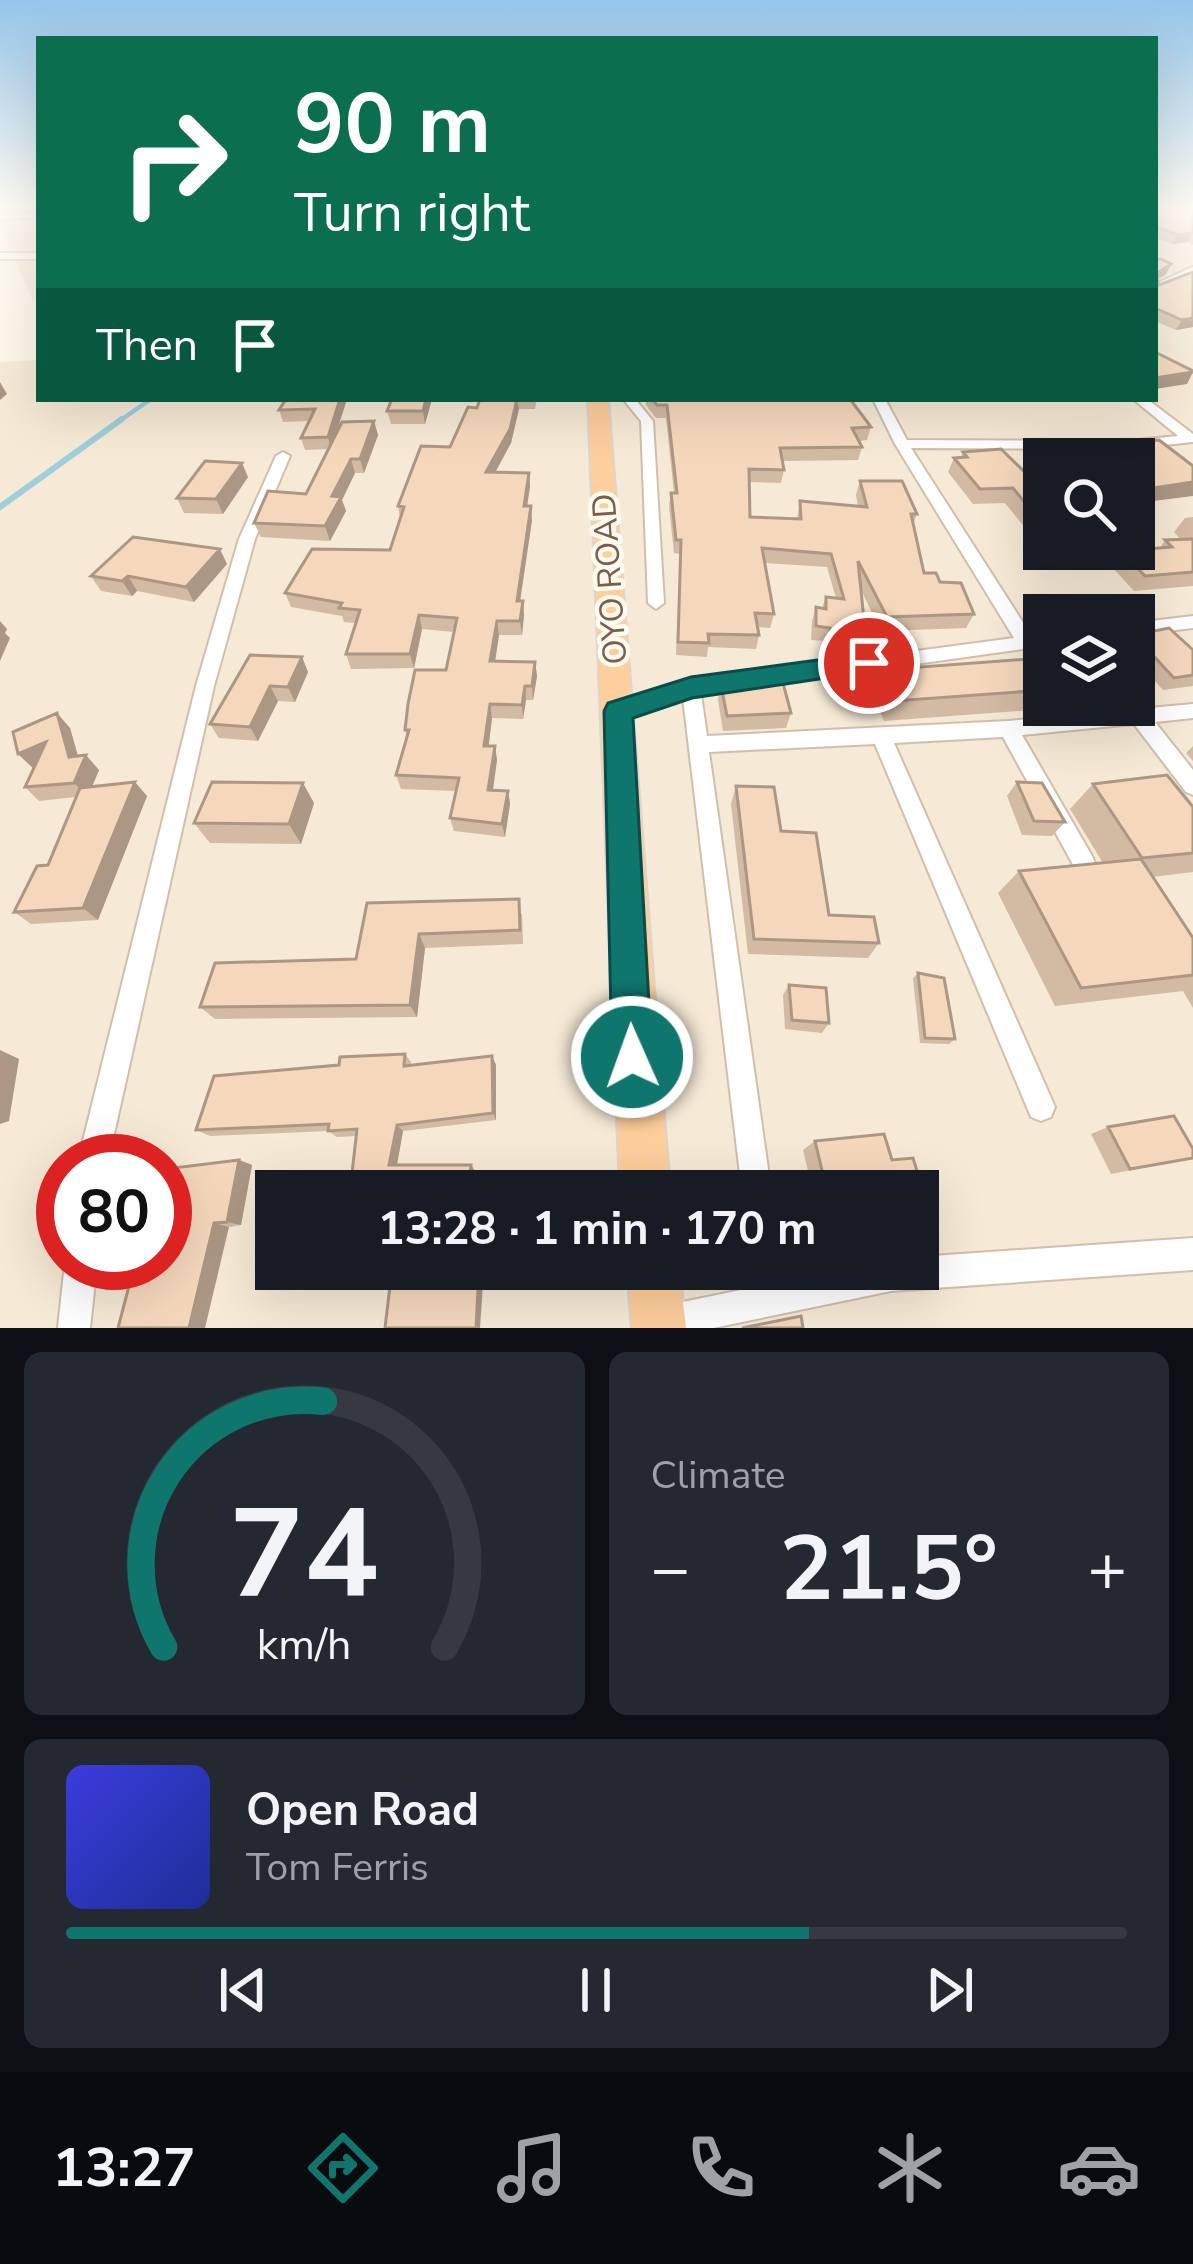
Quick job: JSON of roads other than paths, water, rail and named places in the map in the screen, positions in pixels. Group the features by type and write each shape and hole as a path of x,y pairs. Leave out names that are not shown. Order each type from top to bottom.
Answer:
{"highway":[{"name":"OYO ROAD","path":"598,402 618,711 632,1057 643,1170"},
{"path":"655,1290 659,1325"}],"street":[{"path":"1158,287 1193,270"},
{"path":"631,402 647,422 656,603"},
{"path":"881,402 902,444 1023,623"},
{"path":"1143,402 1191,438"},
{"path":"902,444 1126,445 1191,438"},
{"path":"99,1134 205,686 248,539 283,456"},
{"path":"1155,627 1193,622"},
{"path":"618,711 691,688 1023,643"},
{"path":"691,688 753,1170"},
{"path":"1155,715 1193,711"},
{"path":"698,745 1038,726"},
{"path":"1147,726 1193,786"},
{"path":"1008,729 1084,862"},
{"path":"881,735 1040,1107"},
{"path":"659,1325 891,1275 1193,1254"},
{"path":"74,1328 78,1290"}],"waterway":[{"path":"118,422 147,402"},
{"path":"0,507 122,419"}]}
